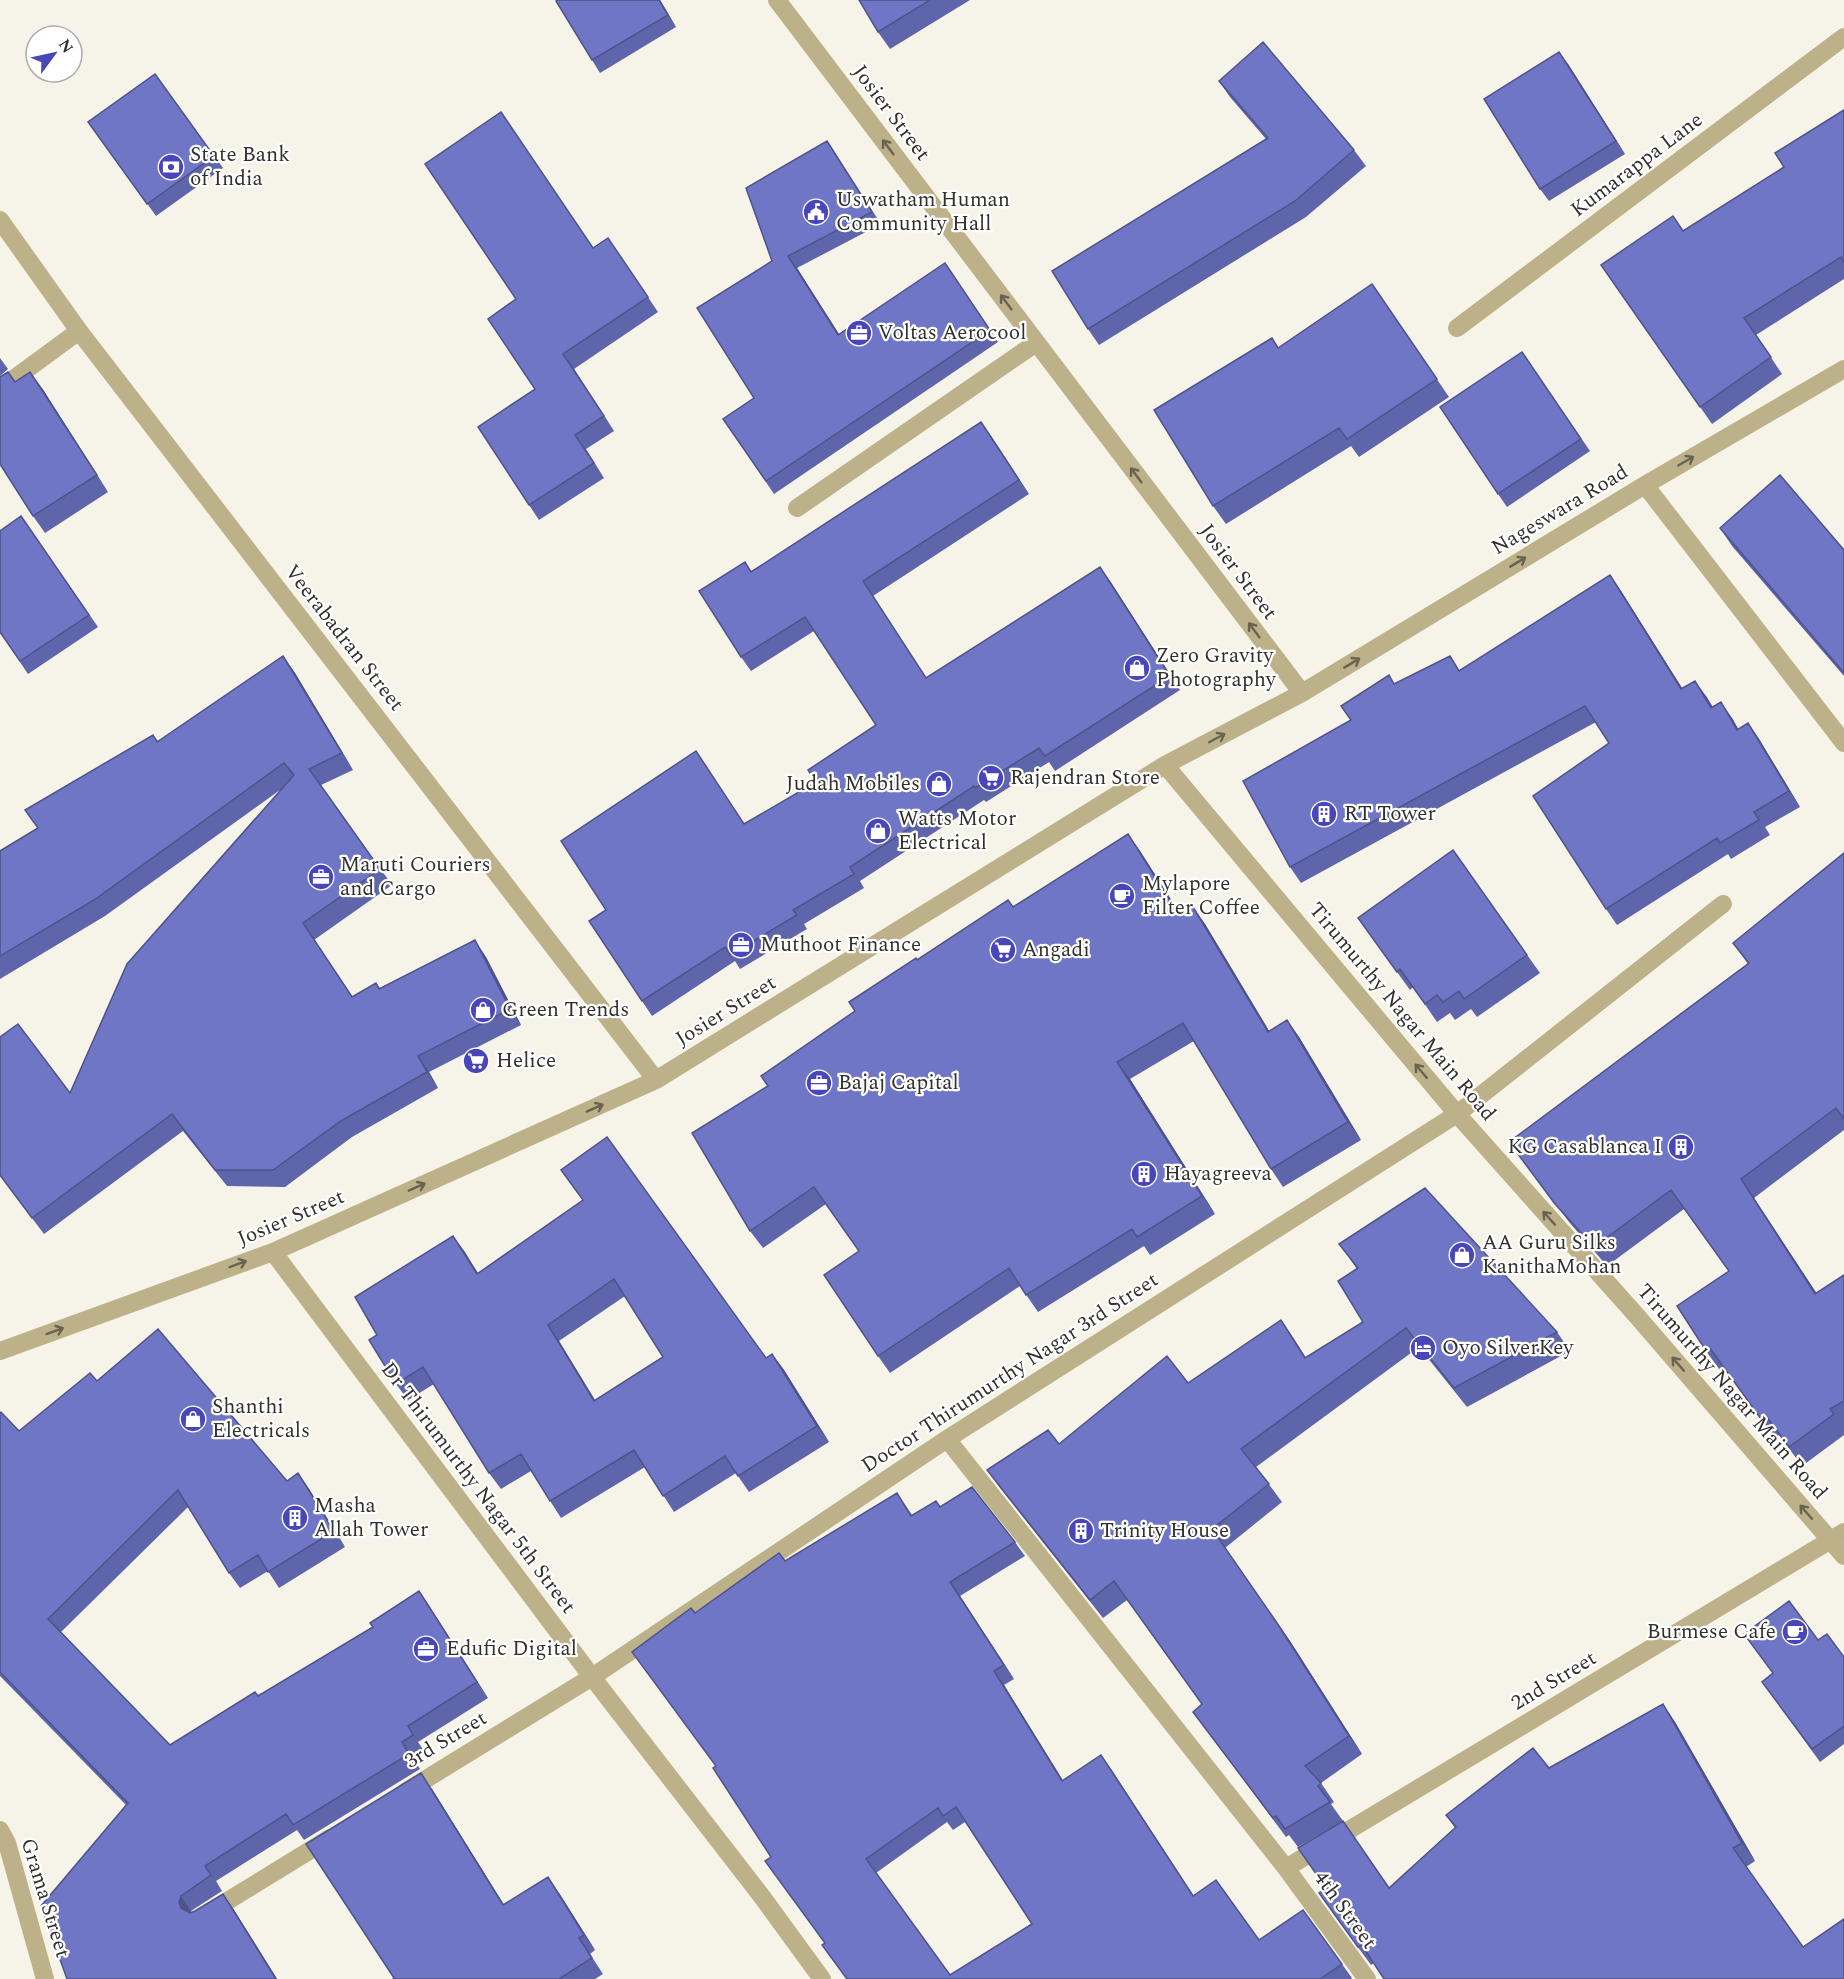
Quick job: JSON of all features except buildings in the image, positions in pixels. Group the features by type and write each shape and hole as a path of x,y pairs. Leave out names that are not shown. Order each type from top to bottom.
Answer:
{"street":[{"name":"Josier Street","path":"0,1352 273,1252 656,1080 1165,765 1302,693 777,0"},
{"name":"Kumarappa Lane","path":"1456,328 1844,37"},
{"name":"Veerabadran Street","path":"0,220 79,331 656,1080"},
{"path":"0,389 79,331"},
{"path":"796,508 1036,343"},
{"name":"Nageswara Road","path":"1302,693 1645,485 1844,369"},
{"path":"1645,485 1844,743"},
{"name":"Tirumurthy Nagar Main Road","path":"1165,765 1457,1114 1838,1537 1844,1556"},
{"name":"Doctor Thirumurthy Nagar 3rd Street","path":"592,1677 947,1439 1457,1114 1723,904"},
{"name":"Dr Thirumurthy Nagar 5th Street","path":"273,1252 822,1979"},
{"name":"4th Street","path":"947,1439 1286,1868 1367,1979"},
{"name":"2nd Street","path":"1286,1868 1838,1537"},
{"name":"3rd Street","path":"391,1800 592,1677"},
{"name":"Grama Street","path":"0,1830 7,1843 45,1979"},
{"path":"201,1917 341,1831"}],"place":[{"name":"State Bank of India","path":"171,167"},
{"name":"Uswatham Human Community Hall","path":"816,212"},
{"name":"Voltas Aerocool","path":"859,333"},
{"name":"Zero Gravity Photography","path":"1137,668"},
{"name":"Rajendran Store","path":"991,778"},
{"name":"Judah Mobiles","path":"939,784"},
{"name":"RT Tower","path":"1324,814"},
{"name":"Watts Motor Electrical","path":"878,831"},
{"name":"Maruti Couriers and Cargo","path":"321,877"},
{"name":"Mylapore Filter Coffee","path":"1122,896"},
{"name":"Muthoot Finance","path":"741,945"},
{"name":"Angadi","path":"1003,950"},
{"name":"Green Trends","path":"483,1010"},
{"name":"Helice","path":"476,1061"},
{"name":"Bajaj Capital","path":"819,1083"},
{"name":"KG Casablanca I","path":"1681,1147"},
{"name":"Hayagreeva","path":"1144,1174"},
{"name":"AA Guru Silks KanithaMohan","path":"1462,1255"},
{"name":"Oyo SilverKey","path":"1423,1348"},
{"name":"Shanthi Electricals","path":"193,1419"},
{"name":"Masha Allah Tower","path":"295,1518"},
{"name":"Trinity House","path":"1081,1531"},
{"name":"Burmese Cafe","path":"1795,1632"},
{"name":"Edufic Digital","path":"426,1649"}]}
